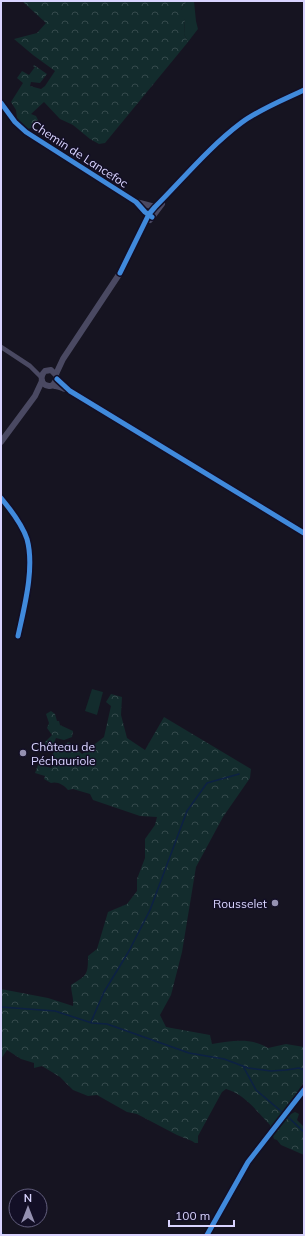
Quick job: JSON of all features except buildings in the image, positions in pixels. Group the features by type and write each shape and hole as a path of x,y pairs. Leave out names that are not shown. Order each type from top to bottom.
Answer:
{"street":[{"path":"1,442 35,396 46,386 120,273 156,208 206,154 242,122 269,106 304,90"},
{"name":"Chemin de Lancefoc","path":"1,103 15,122 26,132 136,202 151,216"},
{"name":"Chemin de Lancefoc","path":"136,202 156,208"},
{"path":"1,347 30,366 52,376 70,391 304,533"},
{"path":"30,366 42,379 46,386"},
{"path":"42,379 52,376"},
{"path":"35,396 42,379"},
{"path":"1,498 24,531 27,540 28,580 18,636"},
{"path":"207,1235 248,1162 304,1090"}],"green space":[{"path":"22,1 187,1 181,10 182,16 185,18 184,34 188,42 105,143 99,144 90,139 73,125 60,119 44,102 31,114 36,116 38,120 37,123 34,124 34,127 28,129 17,118 16,110 11,102 23,83 17,78 22,71 29,75 35,67 33,66 34,65 47,74 40,83 31,82 30,86 41,89 45,86 55,71 14,39 37,33 46,23"},
{"path":"187,1 194,1 198,29 188,42 184,34 185,19 181,16 181,10"},
{"path":"92,689 103,692 97,715 85,711"},
{"path":"111,694 122,697 121,715 127,738 145,750 164,717 251,769 250,778 223,817 196,867 182,952 171,995 160,1015 166,1027 210,1035 212,1044 248,1041 268,1048 286,1044 304,1047 304,1082 281,1116 270,1128 270,1125 250,1104 233,1091 226,1089 222,1092 198,1136 198,1143 195,1143 137,1114 127,1112 97,1095 88,1096 73,1090 60,1077 42,1066 34,1068 34,1063 21,1059 7,1050 1,1059 1,989 48,998 73,1006 71,985 86,974 88,967 88,956 97,949 108,912 127,904 137,891 137,879 145,858 145,839 155,825 157,817 140,816 93,800 90,794 73,789 68,790 60,784 51,783 44,779 45,776 35,773 38,765 52,768 49,759 57,748 69,742 82,754 104,737 111,706 106,702"},
{"path":"51,711 55,714 60,725 73,731 72,737 64,740 56,738 53,745 46,749 45,742 52,735 47,728 49,723 46,714"},
{"path":"295,1112 299,1114 297,1120 304,1127 304,1155 281,1145 274,1139 273,1136 291,1114"}],"waterway":[{"path":"91,1022 104,992 129,951 150,910 187,811 207,783 239,774"},
{"path":"1,1007 55,1011 92,1023 107,1024 189,1053 224,1059 248,1068 271,1071 299,1068 304,1070"},
{"path":"243,1066 256,1090 282,1112"},
{"path":"288,1117 304,1132"},
{"path":"1,1232 4,1235"}],"cycle path":[{"path":"120,273 149,214 207,153 229,132 248,118 304,90"},
{"path":"1,103 15,122 26,132 136,202 152,217"},
{"path":"57,379 70,391 304,533"},
{"path":"1,498 22,528 27,539 29,550 30,562 28,588 18,636"},
{"path":"207,1235 248,1162 304,1090"}],"place":[{"name":"Château de Péchauriole","path":"23,753"},
{"name":"Rousselet","path":"275,903"}]}
